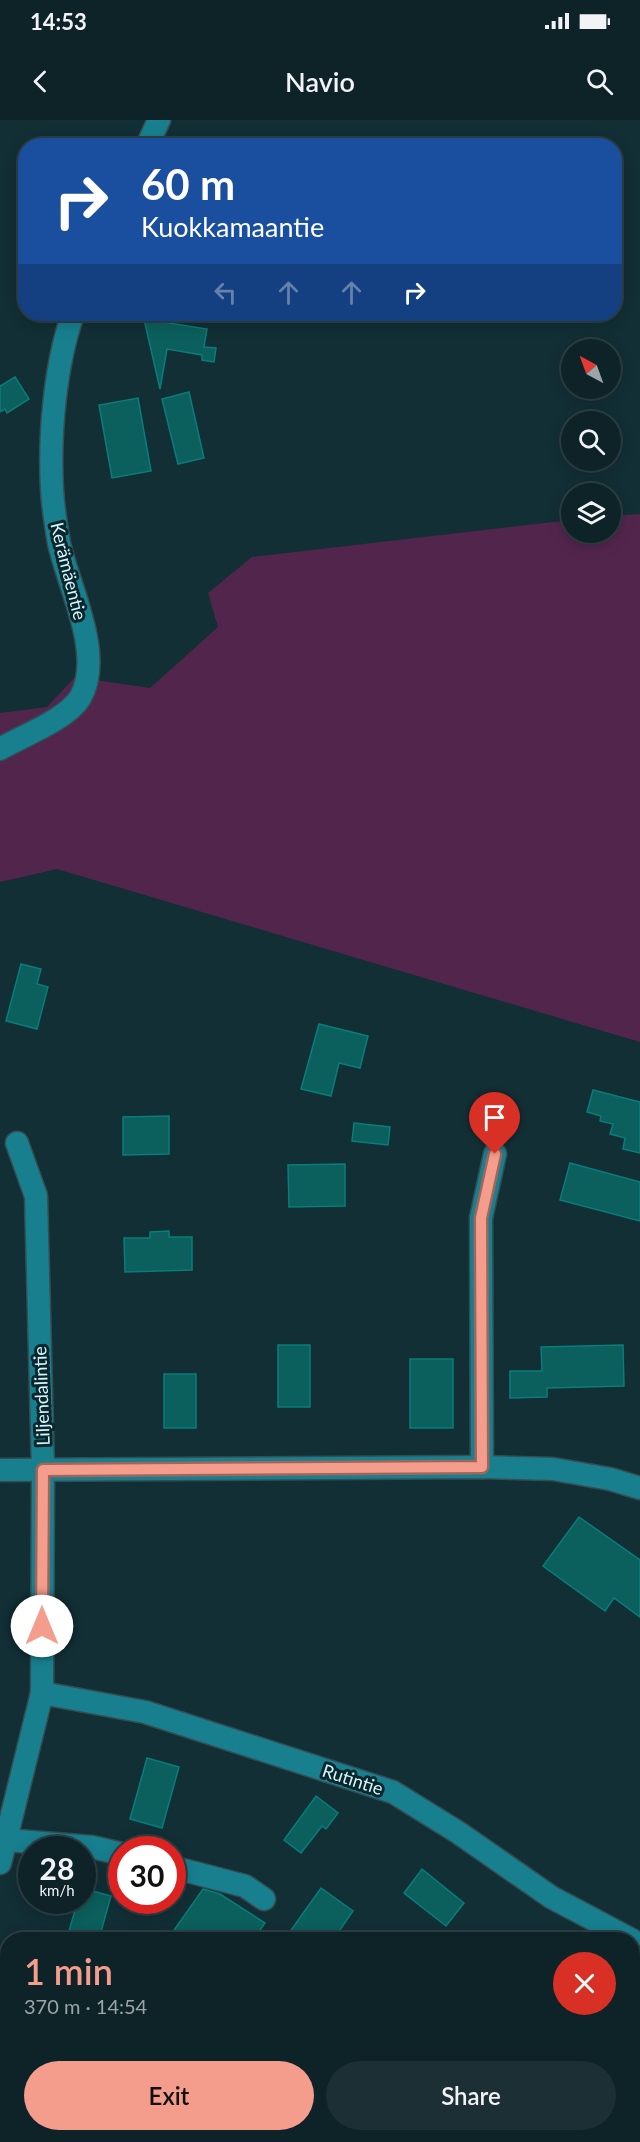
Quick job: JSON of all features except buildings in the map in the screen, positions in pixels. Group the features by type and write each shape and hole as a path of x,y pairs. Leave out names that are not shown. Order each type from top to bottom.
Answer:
{"street":[{"path":"151,138 159,120"},
{"name":"Kerämäentie","path":"0,749 69,709 80,698 85,684 88,652 79,606 60,545 52,489 52,440 59,375 72,321"},
{"name":"Liljendalintie","path":"0,1863 42,1693 43,1470 36,1196 17,1143"},
{"path":"482,1467 481,1218 495,1154"},
{"path":"0,1470 482,1467 553,1469 610,1479 640,1488"},
{"name":"Rutintie","path":"42,1693 145,1712 393,1792 459,1833 551,1897 617,1932"},
{"path":"6,1840 92,1847 108,1851"},
{"path":"186,1871 245,1886 264,1899"}],"shaded area":[{"path":"640,514 640,1042 57,869 0,882 0,713 47,707 75,677 150,688 218,627 208,593 252,557 561,521 561,543 621,543 621,515"}],"route":[{"path":"42,1626 43,1470 482,1467 481,1218 495,1154"}]}
